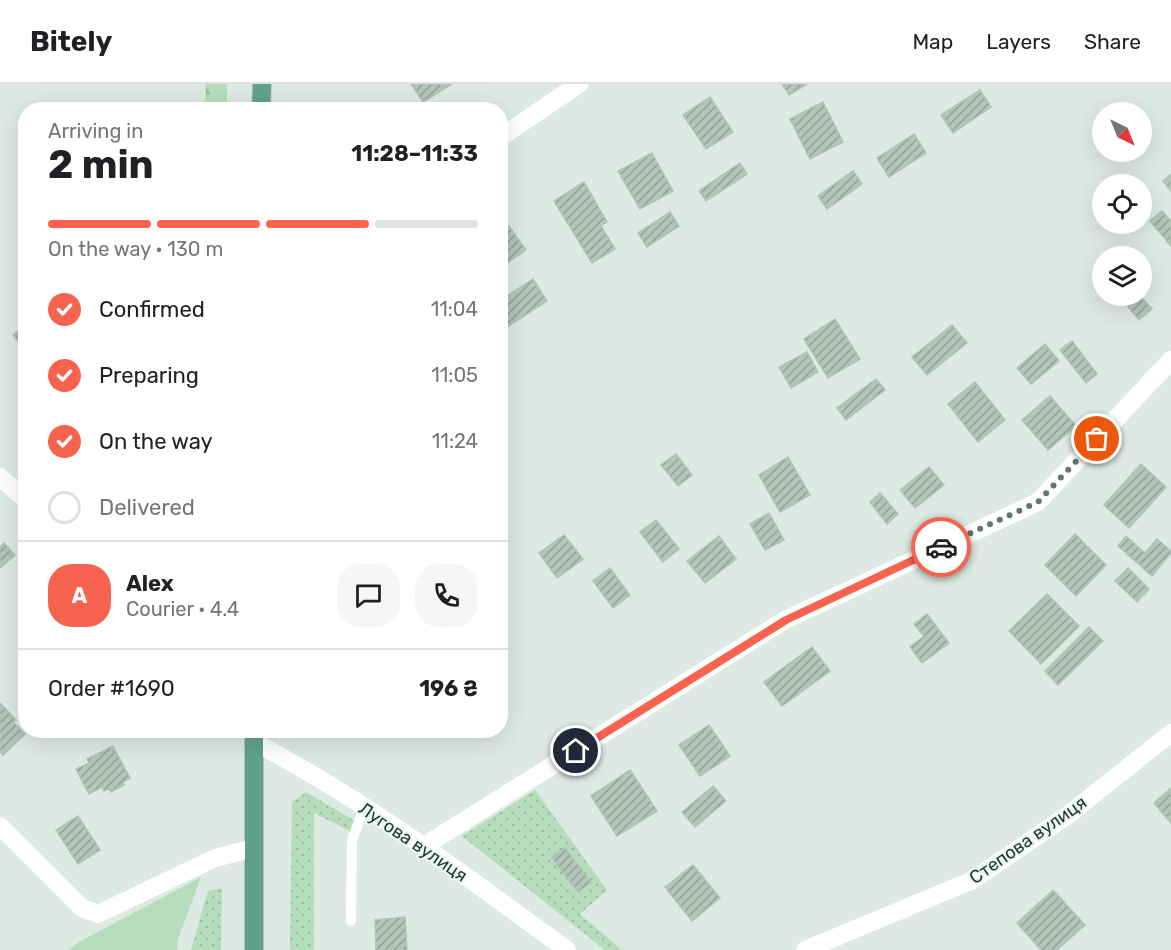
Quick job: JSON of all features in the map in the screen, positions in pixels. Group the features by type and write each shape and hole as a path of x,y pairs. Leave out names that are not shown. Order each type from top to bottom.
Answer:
{"main road":[{"path":"261,102 262,84"},
{"path":"254,738 254,950"}],"street":[{"path":"508,132 579,84"},
{"path":"424,846 786,620 1038,502 1171,360"},
{"path":"0,477 18,493"},
{"name":"Степова вулиця","path":"805,950 971,881 1068,815 1171,733"},
{"name":"Лугова вулиця","path":"257,738 424,846 567,950"},
{"path":"0,826 82,908 98,914 215,858 254,848"}],"lane":[{"path":"351,921 352,840 364,808"}],"green space":[{"path":"206,84 227,84 227,102 205,102"},
{"path":"535,790 607,890 580,914 622,950 605,950 462,836"},
{"path":"306,792 355,821 350,831 314,813 314,950 290,950 292,802"},
{"path":"201,877 178,939 177,950 68,950 79,942"},
{"path":"222,888 221,950 191,950 208,891"}],"building":[{"path":"411,84 452,84 423,102"},
{"path":"782,84 807,84 789,95"},
{"path":"980,90 991,107 953,133 941,115"},
{"path":"710,97 733,132 706,149 683,115"},
{"path":"823,102 843,142 810,159 790,119"},
{"path":"914,134 926,153 889,177 877,158"},
{"path":"652,153 673,191 640,209 618,171"},
{"path":"740,163 747,174 706,201 699,191"},
{"path":"853,171 862,184 827,209 818,196"},
{"path":"1171,174 1171,191 1163,181"},
{"path":"584,182 607,222 601,226 615,249 592,263 554,201"},
{"path":"1162,211 1171,221 1171,246 1152,223 1152,219"},
{"path":"670,212 679,226 647,247 638,233"},
{"path":"508,227 526,250 508,262"},
{"path":"533,279 547,301 508,326 508,295"},
{"path":"1127,306 1149,306 1152,309 1139,320"},
{"path":"835,319 860,359 828,378 804,339"},
{"path":"952,325 967,343 927,375 912,357"},
{"path":"18,331 18,342 13,335"},
{"path":"1072,341 1097,374 1086,383 1060,350"},
{"path":"1045,344 1059,361 1031,384 1017,368"},
{"path":"807,352 818,372 791,388 779,367"},
{"path":"876,379 885,390 846,420 837,408"},
{"path":"975,382 1005,420 978,442 948,404"},
{"path":"1050,396 1076,426 1048,450 1022,420"},
{"path":"676,454 692,475 678,486 661,465"},
{"path":"788,457 810,495 780,512 759,475"},
{"path":"1141,464 1166,487 1129,528 1104,505"},
{"path":"929,467 944,485 915,508 900,490"},
{"path":"880,493 898,514 887,524 870,502"},
{"path":"769,513 784,540 765,550 750,524"},
{"path":"656,520 679,549 663,562 640,532"},
{"path":"1075,534 1106,565 1076,596 1045,565"},
{"path":"564,535 583,559 557,578 539,553"},
{"path":"719,536 736,559 705,583 687,561"},
{"path":"1126,536 1145,553 1157,539 1171,553 1152,576 1118,546"},
{"path":"4,543 15,555 0,568 0,547"},
{"path":"610,568 630,595 613,608 593,581"},
{"path":"1128,568 1149,589 1137,602 1115,581"},
{"path":"1047,594 1079,626 1041,664 1009,631"},
{"path":"927,614 949,643 922,663 910,647 924,636 914,624"},
{"path":"1089,627 1103,641 1058,685 1045,671"},
{"path":"812,647 830,671 782,706 764,682"},
{"path":"0,703 16,720 13,722 18,727 18,738 21,738 3,755 0,751"},
{"path":"709,725 730,756 700,776 679,745"},
{"path":"113,746 130,778 123,782 124,785 111,792 109,789 104,791 102,787 89,794 76,769 89,763 87,759"},
{"path":"630,770 657,811 617,836 591,796"},
{"path":"713,786 726,801 695,827 682,812"},
{"path":"1171,788 1171,823 1154,803"},
{"path":"78,816 100,850 78,864 56,830"},
{"path":"565,848 591,882 578,892 552,858"},
{"path":"693,865 720,898 692,921 665,887"},
{"path":"1053,890 1085,925 1057,950 1041,950 1017,923"},
{"path":"405,917 407,950 376,950 375,920"}],"way so far":[{"path":"941,547 1038,502 1097,439"}],"route":[{"path":"576,751 786,620 941,547"}]}
